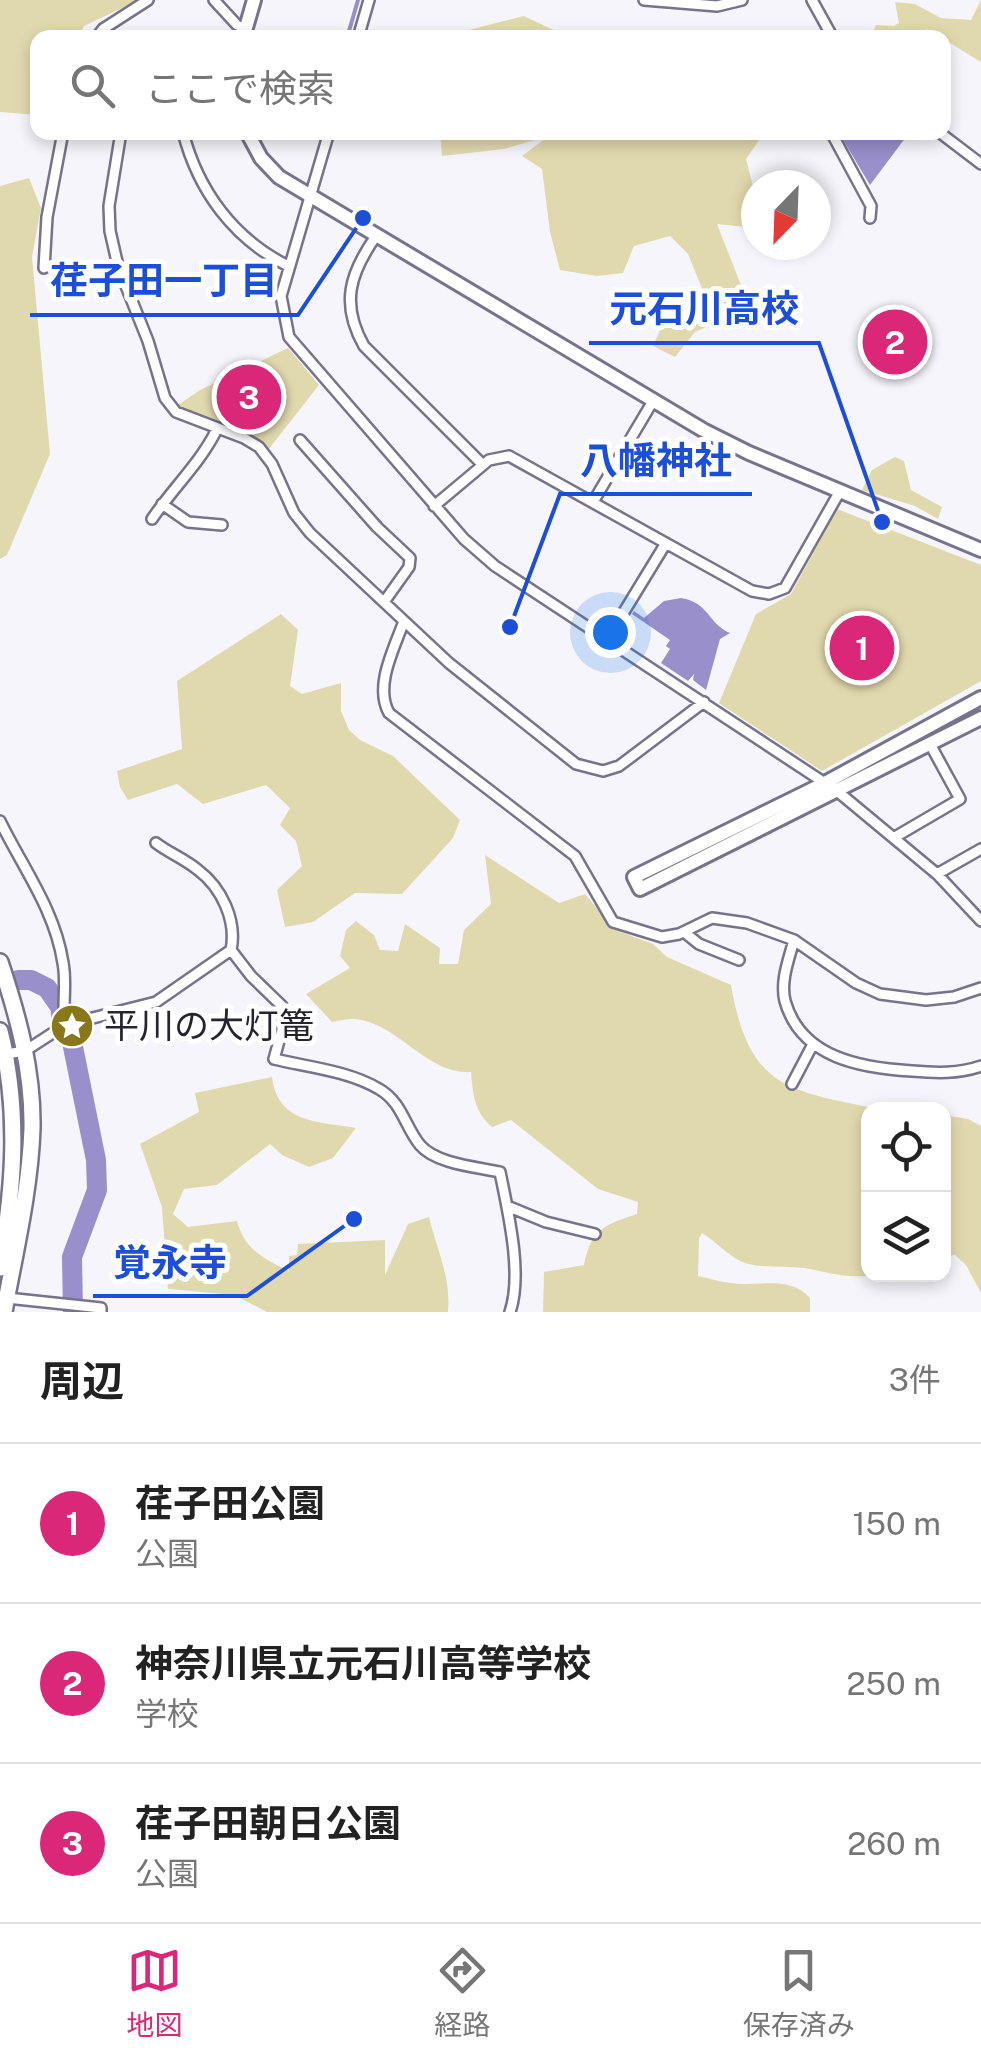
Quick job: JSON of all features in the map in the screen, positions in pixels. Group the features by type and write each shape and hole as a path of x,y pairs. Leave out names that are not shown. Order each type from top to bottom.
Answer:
{"main road":[{"path":"0,962 25,1051 32,1126 6,1305"},
{"path":"0,1031 14,1110 14,1160 1,1258"}],"street":[{"path":"103,30 148,0"},
{"path":"214,0 242,30"},
{"path":"246,30 254,0"},
{"path":"360,30 369,0"},
{"path":"644,0 718,6 742,0"},
{"path":"812,0 829,30"},
{"path":"107,26 110,30"},
{"path":"44,268 47,217 61,140"},
{"path":"120,140 109,206 110,231 118,266 148,341 165,398 176,412 258,447 272,464 294,513 310,533 463,674 576,764 603,771 619,766 704,702"},
{"path":"186,140 199,180 214,202 266,255 288,266"},
{"path":"251,140 261,158 279,177 653,401 749,454 981,550"},
{"path":"327,140 281,296 289,337 434,506 495,566 838,791 937,874 980,917"},
{"path":"836,140 870,206 870,218"},
{"path":"950,140 981,164"},
{"path":"376,236 350,283 354,328 364,346 482,465"},
{"path":"593,502 653,401"},
{"path":"152,520 205,453 217,428"},
{"path":"300,440 377,527 410,558 409,567 384,602"},
{"path":"434,506 482,465 496,456 509,456 752,591 769,594 785,588 840,491"},
{"path":"162,504 188,522 222,525"},
{"path":"608,638 666,543"},
{"path":"404,621 382,700 389,714 574,856 613,922 662,937 684,932 700,922 730,919 794,940 856,983 880,994 926,1000 954,997 981,988"},
{"path":"981,698 824,784 634,878 640,890 981,718"},
{"path":"895,838 960,799 930,744"},
{"path":"0,822 24,862 58,938 64,966 60,1027"},
{"path":"156,843 210,880 229,914 234,936 232,950 251,976 282,1006 284,1018 274,1059 340,1074 381,1090 400,1108 421,1147 435,1156 500,1172 514,1300 510,1312"},
{"path":"937,874 981,849"},
{"path":"684,932 699,944 739,960"},
{"path":"794,940 783,982 784,998 802,1035 814,1044 845,1062 872,1069 980,1070"},
{"path":"6,1054 25,1051 60,1027 156,1002 232,950"},
{"path":"792,1084 814,1044"},
{"path":"506,1206 546,1222 595,1234"},
{"path":"6,1305 66,1304 101,1308 101,1312"}],"shaded area":[{"path":"0,0 139,0 82,30 30,30 30,114 0,112"},
{"path":"981,0 981,62 951,44 951,30 874,30 876,25 899,23 895,2 915,4 941,18 971,20"},
{"path":"524,16 553,30 469,30"},
{"path":"441,140 535,140 504,149 442,156"},
{"path":"544,140 759,140 746,159 749,170 741,170 741,226 717,224 750,308 695,332 675,357 653,346 665,319 705,296 688,254 670,236 634,246 623,273 597,276 560,270 550,232 542,169 522,156"},
{"path":"843,140 904,140 870,185"},
{"path":"29,178 41,208 32,257 50,454 7,555 0,559 0,186"},
{"path":"288,348 319,385 268,450 247,435 178,405 200,390"},
{"path":"895,457 904,461 911,490 942,507 938,519 915,506 862,490 872,470"},
{"path":"837,509 981,565 981,681 822,771 719,703 756,614 791,594"},
{"path":"681,598 698,604 730,633 720,639 706,690 693,680 694,674 688,681 661,663 670,649 666,646 670,640 632,614 634,611 644,618 664,601"},
{"path":"281,614 298,630 290,686 302,694 341,683 341,711 349,730 360,740 393,756 460,820 453,838 402,894 355,893 313,922 285,927 277,890 302,866 296,841 280,825 290,808 266,785 203,804 177,784 128,800 117,771 182,749 177,681"},
{"path":"485,855 559,903 585,894 615,930 653,944 667,957 731,985 749,1045 761,1064 777,1078 796,1089 861,1105 861,1276 748,1264 702,1233 698,1276 731,1283 793,1287 810,1298 810,1312 543,1312 544,1272 584,1265 595,1236 608,1225 637,1214 638,1202 598,1189 511,1120 492,1127 478,1109 471,1072 441,1066 371,1023 353,1019 332,1022 306,994 350,968 340,956 346,930 356,921 374,935 380,950 398,951 405,924 440,948 439,964 458,964 464,930 491,904"},
{"path":"272,1077 282,1104 291,1112 314,1121 356,1128 333,1158 309,1167 282,1155 270,1144 217,1185 184,1189 173,1214 188,1227 237,1221 250,1246 289,1271 289,1256 297,1255 298,1244 385,1240 385,1275 408,1224 429,1217 445,1275 448,1312 267,1312 234,1295 168,1289 162,1207 140,1144 199,1112 195,1093"},
{"path":"951,1116 981,1126 981,1293 966,1265 951,1255"}],"waterway":[{"path":"349,30 358,0"},
{"path":"18,980 31,980 47,988 61,1008 61,1023 72,1042 96,1160 97,1190 72,1257 73,1312"}],"place":[{"name":"荏子田一丁目","path":"363,218"},
{"name":"神奈川県立元石川高等学校","path":"895,342"},
{"name":"荏子田朝日公園","path":"249,397"},
{"name":"元石川高校","path":"882,522"},
{"name":"八幡神社","path":"510,627"},
{"name":"荏子田公園","path":"862,648"},
{"name":"平川の大灯篭","path":"72,1026"},
{"name":"覚永寺","path":"354,1219"}]}
